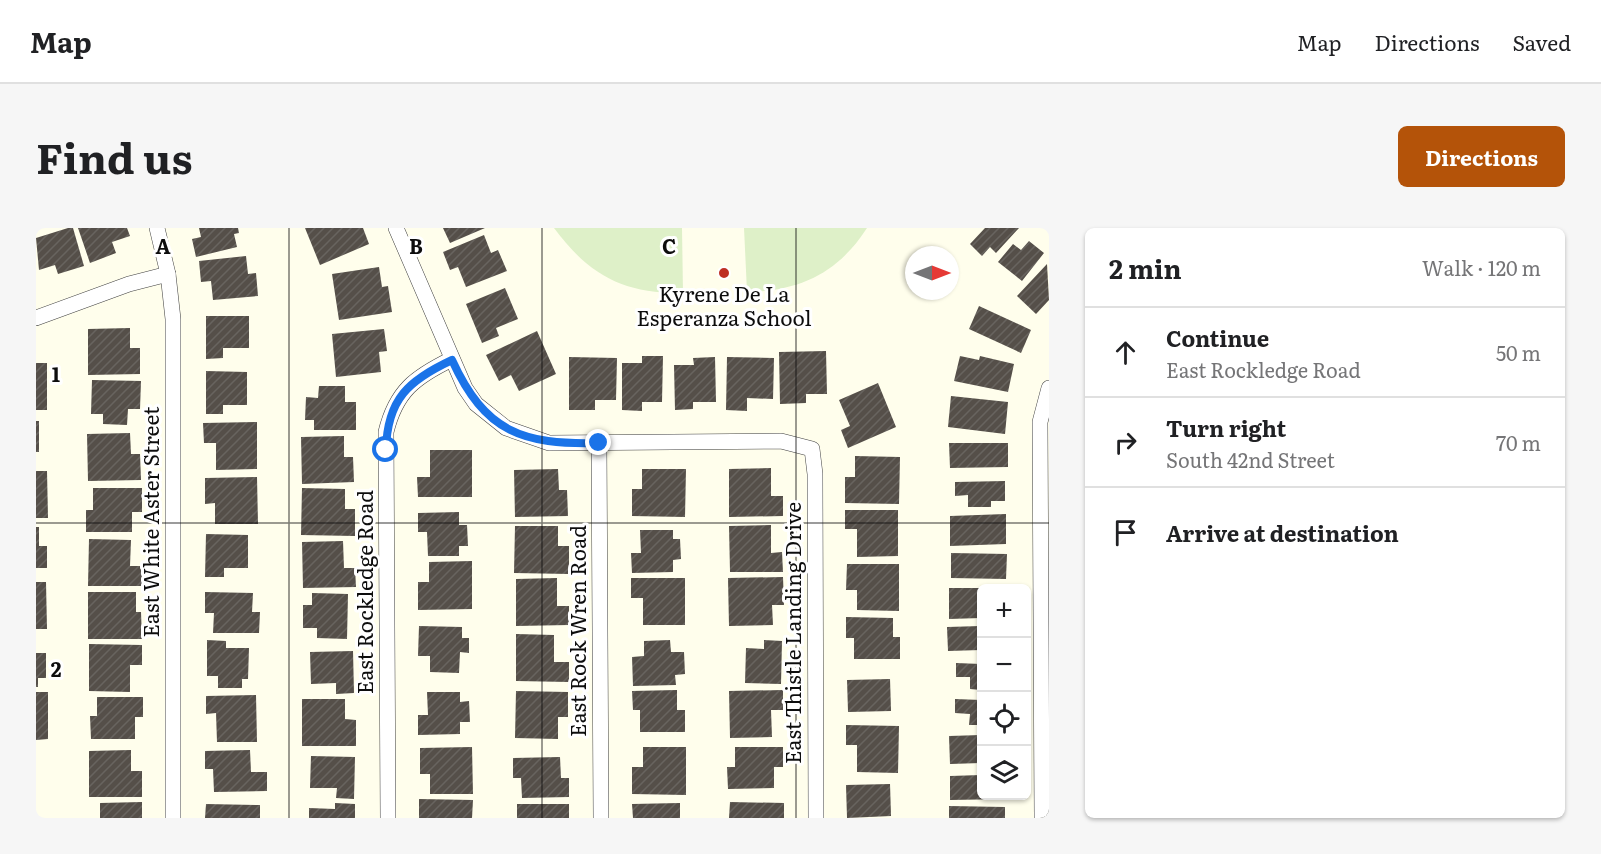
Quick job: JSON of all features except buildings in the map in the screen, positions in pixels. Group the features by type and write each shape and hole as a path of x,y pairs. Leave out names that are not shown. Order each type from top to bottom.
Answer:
{"street":[{"name":"East White Aster Street","path":"157,228 168,274 173,319 173,818"},
{"path":"396,228 452,360 476,404 507,428 549,443 599,443"},
{"path":"36,318 137,282 168,274"},
{"name":"East Rockledge Road","path":"388,818 386,432 391,413 413,381 452,360"},
{"path":"1041,818 1040,422 1049,388"},
{"name":"East Thistle Landing Drive","path":"599,443 782,441 812,449 815,474 816,818"},
{"name":"East Rock Wren Road","path":"599,443 601,818"}],"green space":[{"path":"554,228 682,228 683,293 642,290 609,279 580,258"},
{"path":"744,228 867,228 843,257 816,276 784,288 747,292"}],"place":[{"name":"Kyrene De La Esperanza School","path":"724,273"}],"route":[{"path":"386,450 386,432 391,413 401,395 413,381 452,360 465,388 476,404 507,428 529,438 549,443 599,443"}]}
